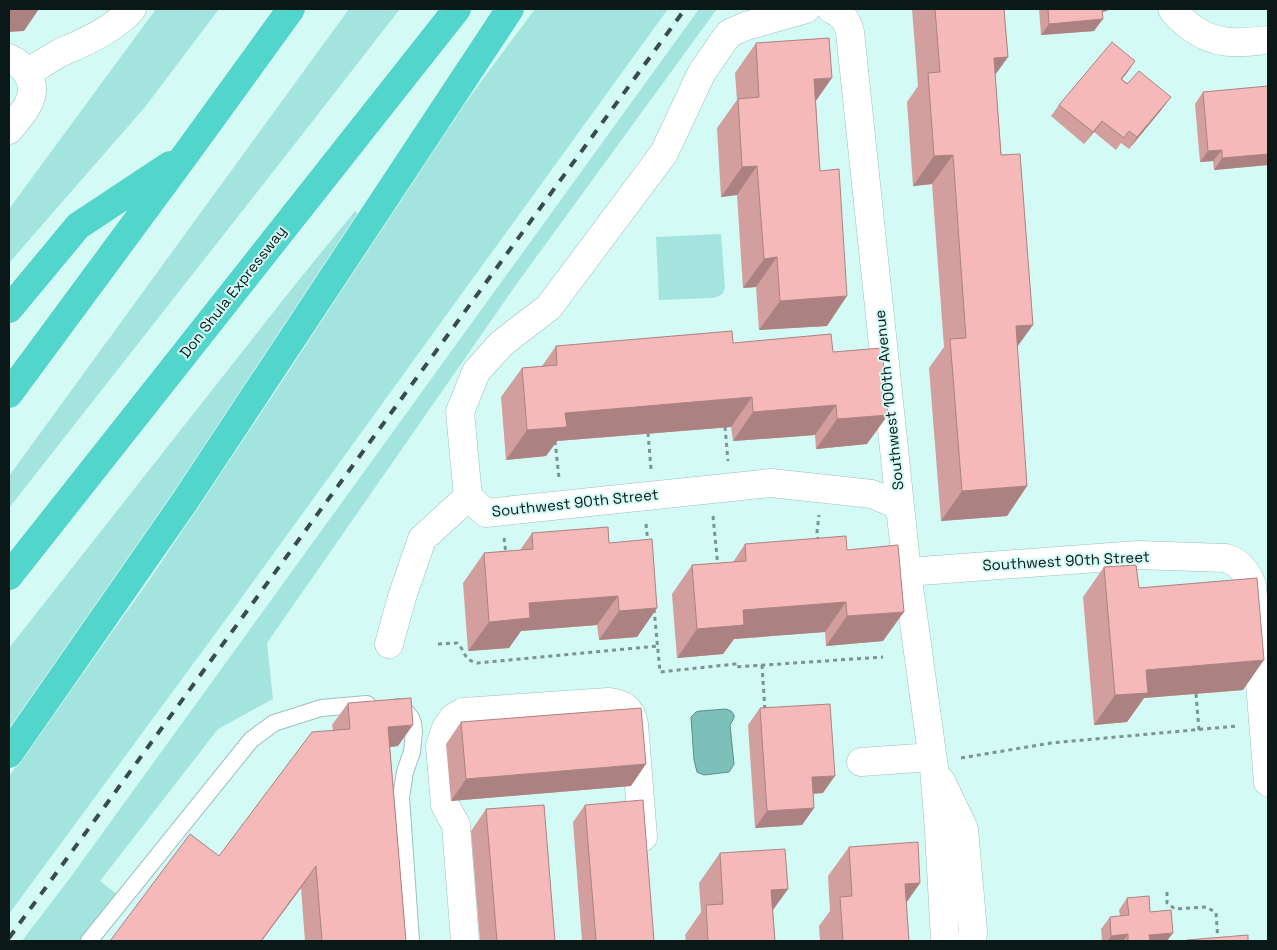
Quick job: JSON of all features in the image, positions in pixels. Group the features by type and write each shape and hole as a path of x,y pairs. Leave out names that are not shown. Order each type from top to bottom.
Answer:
{"highway":[{"path":"9,394 291,9"},
{"name":"Don Shula Expressway","path":"9,576 457,9"},
{"path":"9,754 185,502 510,9"},
{"path":"9,309 78,226 186,154"}],"street":[{"path":"9,130 30,100 32,91 31,81 18,66 56,55 82,44 114,25 132,9"},
{"path":"389,644 402,597 422,539 468,497 460,412 476,372 501,344 549,307 607,230 664,153 702,72 725,39 730,34 746,26 806,9"},
{"name":"Southwest 100th Avenue","path":"831,9 842,15 850,32 907,572 941,761 964,829 973,931 972,941"},
{"path":"1181,18 1213,40 1238,43 1268,40"},
{"name":"Southwest 90th Street","path":"468,497 486,513 771,483 872,494 900,506"},
{"name":"Southwest 90th Street","path":"907,572 1138,555 1226,558 1235,562 1244,570 1252,585 1268,782"},
{"path":"465,941 456,825 445,805 440,746 446,728 453,718 463,712 608,702 624,706 632,714 634,724 645,862"},
{"path":"861,762 941,761"},
{"name":"Southwest 100th Avenue","path":"941,761 940,840 945,941"}],"lane":[{"path":"89,941 251,740 274,723 321,708 379,703 402,709 411,718 413,723 414,738 412,752 405,772 401,797 411,941"}],"path":[{"path":"725,427 729,466"},
{"path":"648,433 652,472"},
{"path":"555,441 560,482"},
{"path":"712,510 719,573"},
{"path":"819,512 817,532 819,550"},
{"path":"645,516 648,544"},
{"path":"503,530 507,559"},
{"path":"653,600 660,672 735,664 735,667 883,657"},
{"path":"438,644 457,644 468,658 477,663 658,646"},
{"path":"762,664 766,714"},
{"path":"1196,694 1200,730"},
{"path":"941,761 1051,743 1238,726"},
{"path":"1167,892 1167,904 1174,909 1207,907 1216,913 1218,941"}],"shaded area":[{"path":"156,9 219,9 145,107 9,263 9,209"},
{"path":"349,9 400,9 9,508 9,476"},
{"path":"535,9 668,9 232,611 9,914 9,776 148,582 281,383 430,154"},
{"path":"699,9 717,9 518,282 267,643 273,699 218,729 100,881 118,895 80,941 22,941 70,878"},
{"path":"355,211 359,214 196,466 9,734 9,648"},
{"path":"721,234 725,288 722,294 713,298 659,300 656,237"},
{"path":"726,709 734,715 730,725 734,764 729,772 704,775 697,772 694,760 691,717 700,711"}],"building":[{"path":"935,9 1004,9 1008,57 994,58 1001,155 1020,154 1033,325 1016,326 1027,486 962,491 950,339 966,338 953,155 934,156 928,73 940,72"},
{"path":"1048,9 1102,9 1103,19 1049,24"},
{"path":"829,38 832,78 814,79 820,171 839,169 847,296 780,301 777,257 764,259 757,166 742,167 738,99 759,97 756,43"},
{"path":"1112,42 1135,61 1121,79 1127,84 1139,71 1171,97 1137,137 1129,131 1124,138 1102,121 1093,132 1059,105"},
{"path":"1268,86 1268,154 1222,158 1222,150 1208,151 1203,92"},
{"path":"732,331 733,343 831,334 833,352 882,348 888,415 837,419 836,405 753,412 752,397 565,413 567,427 527,430 522,368 557,365 556,346"},
{"path":"608,527 609,543 652,539 657,608 619,611 618,596 529,603 530,618 489,622 484,553 533,549 532,533"},
{"path":"846,536 847,550 898,545 904,612 847,616 846,602 743,610 744,625 697,629 692,565 746,561 745,544"},
{"path":"1136,565 1139,588 1257,578 1264,660 1146,670 1148,693 1115,695 1104,567"},
{"path":"411,698 413,725 388,727 406,941 322,941 316,866 261,941 110,941 190,834 219,856 312,732 350,729 348,703"},
{"path":"830,704 835,776 812,777 814,808 767,811 760,708"},
{"path":"641,708 646,764 466,779 461,722"},
{"path":"643,800 654,941 596,941 585,805"},
{"path":"544,805 555,941 497,941 486,809"},
{"path":"918,842 920,883 905,884 909,941 843,941 840,897 852,896 849,847"},
{"path":"785,849 788,889 771,890 775,941 708,941 706,905 723,904 720,853"},
{"path":"1149,896 1150,912 1171,910 1173,933 1149,935 1150,941 1128,941 1128,934 1111,936 1110,917 1129,915 1127,898"},
{"path":"1248,935 1248,941 1187,941 1187,940"}],"railway":[{"path":"9,938 685,9"}]}
